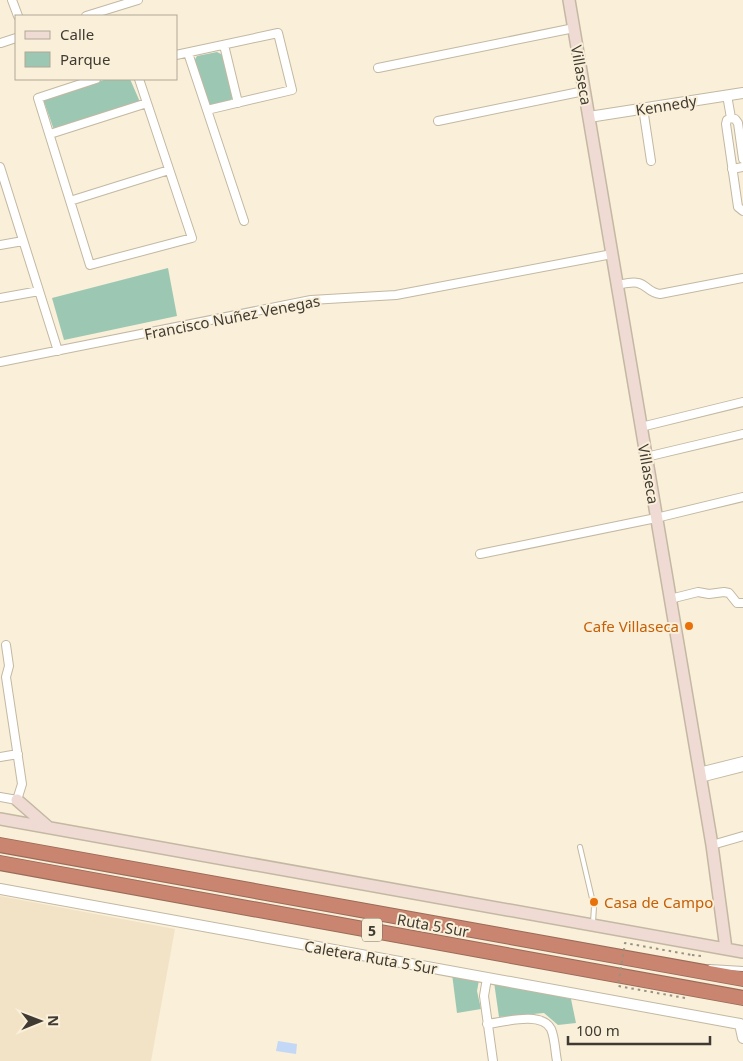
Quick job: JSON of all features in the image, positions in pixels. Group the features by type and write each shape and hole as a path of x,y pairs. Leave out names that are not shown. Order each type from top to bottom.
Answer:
{"highway":[{"name":"Ruta 5 Sur","path":"0,845 743,979"},
{"name":"Ruta 5 Sur","path":"0,863 743,998"}],"main road":[{"name":"Villaseca","path":"569,0 712,845 726,949"},
{"path":"16,800 49,828"},
{"path":"0,819 743,952"}],"street":[{"path":"12,0 18,15"},
{"path":"92,15 115,11 138,0"},
{"path":"378,68 574,28"},
{"path":"178,55 278,33 292,90 207,110"},
{"path":"1,43 15,38"},
{"path":"224,45 238,103"},
{"path":"188,53 244,221"},
{"path":"93,80 38,98 90,265 192,238 139,80"},
{"path":"438,121 584,90"},
{"name":"Kennedy","path":"589,117 743,93"},
{"path":"727,95 731,118"},
{"path":"50,134 147,103"},
{"path":"643,108 651,161"},
{"path":"731,118 735,119 738,123 743,159"},
{"path":"731,118 727,120 726,124 738,207 743,211"},
{"path":"0,167 2,181 58,350"},
{"path":"732,169 743,167"},
{"path":"70,201 169,170"},
{"path":"0,245 23,241"},
{"name":"Francisco Nuñez Venegas","path":"0,362 310,300 396,295 612,254"},
{"path":"617,285 636,282 642,284 651,292 660,294 743,278"},
{"path":"0,298 39,291"},
{"path":"641,426 743,402"},
{"path":"646,457 743,434"},
{"path":"480,554 656,518 743,497"},
{"path":"670,598 698,592 709,594 724,592 729,593 737,603 743,603"},
{"path":"0,797 16,800 22,784 3,678 9,666 6,645"},
{"path":"0,757 18,754"},
{"path":"700,775 743,761"},
{"path":"700,775 743,767"},
{"path":"712,845 743,836"},
{"name":"Caletera Ruta 5 Sur","path":"0,890 742,1024"},
{"path":"487,978 484,996 493,1061"},
{"path":"487,1024 536,1018 544,1021 552,1032 557,1061"},
{"path":"742,1024 743,1038"}],"lane":[{"path":"580,847 594,907 593,925"},
{"path":"674,966 743,969"}],"path":[{"path":"685,998 618,986 625,943 692,955"}],"shaded area":[{"path":"0,896 175,929 151,1061 0,1061"}],"green space":[{"path":"217,52 223,55 233,97 231,100 212,105 208,103 194,61 197,56"},
{"path":"104,80 130,80 140,102 54,130 43,99"},
{"path":"168,268 177,316 64,340 52,298"},
{"path":"452,974 479,980 477,991 481,1009 457,1013"},
{"path":"494,982 571,999 576,1023 558,1025 544,1013 499,1017"}],"water":[{"path":"278,1041 297,1044 296,1054 276,1051"}],"place":[{"name":"Cafe Villaseca","path":"689,626"},
{"name":"Casa de Campo","path":"594,902"}]}
